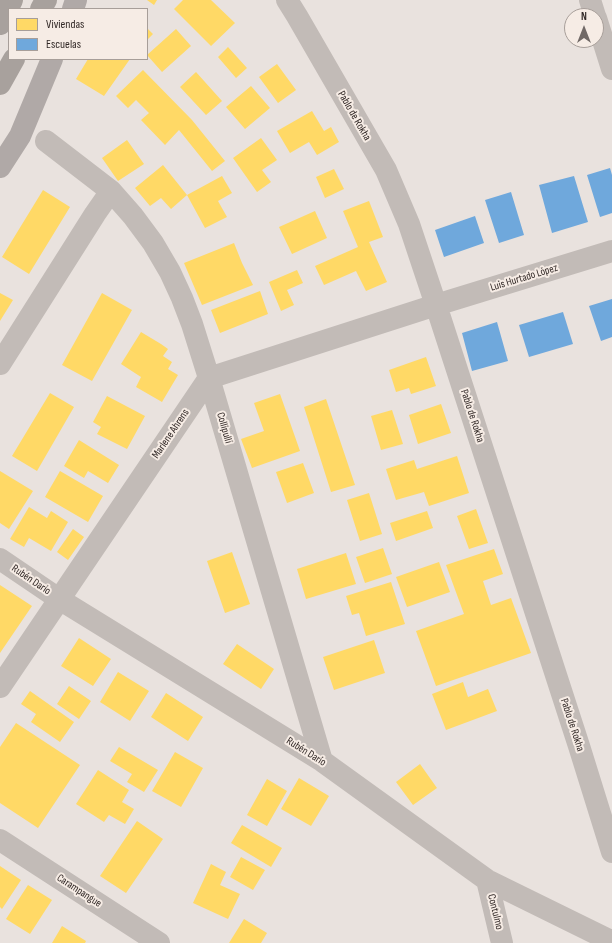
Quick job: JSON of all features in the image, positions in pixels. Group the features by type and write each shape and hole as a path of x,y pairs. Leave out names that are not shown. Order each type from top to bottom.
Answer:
{"highway":[{"path":"0,24 12,0"},
{"path":"0,84 13,60"}],"main road":[{"path":"0,167 20,136 52,60"}],"street":[{"name":"Pablo de Rokha","path":"288,0 386,170 409,224 612,852"},
{"path":"604,43 612,69"},
{"name":"Collipulli","path":"46,140 111,191 153,243 170,272 182,298 209,378 322,761"},
{"path":"0,364 111,191"},
{"name":"Luis Hurtado López","path":"436,305 612,251"},
{"path":"209,378 436,305"},
{"name":"Marlene Ahrens","path":"0,688 209,378"},
{"name":"Rubén Darío","path":"0,559 59,599 322,761 487,880 609,940 612,940"},
{"name":"Carampangue","path":"0,840 159,943"},
{"name":"Contulmo","path":"487,880 502,943"}],"building: Viviendas":[{"path":"147,0 157,0 154,5"},
{"path":"183,0 211,0 235,23 211,46 174,9"},
{"path":"148,29 153,34 148,39"},
{"path":"176,29 191,46 162,72 148,56 148,54"},
{"path":"228,47 247,68 236,78 218,57"},
{"path":"87,60 129,60 104,96 76,79"},
{"path":"277,64 296,90 278,103 259,77"},
{"path":"143,70 192,120 225,161 212,171 179,130 165,145 141,120 149,113 136,100 128,108 116,96"},
{"path":"196,72 222,101 206,115 180,87"},
{"path":"251,86 270,108 245,129 226,107"},
{"path":"312,111 324,131 331,127 339,142 317,155 309,142 290,153 277,131"},
{"path":"261,138 277,160 262,170 271,182 257,192 233,158"},
{"path":"127,140 144,164 118,181 102,158"},
{"path":"163,165 187,195 171,209 161,198 150,206 135,188"},
{"path":"334,169 344,189 325,198 316,177"},
{"path":"222,176 232,193 218,201 227,217 205,228 187,195"},
{"path":"43,190 70,207 29,274 2,257"},
{"path":"369,201 383,237 369,242 387,282 366,291 356,271 324,285 315,266 358,247 343,211"},
{"path":"315,211 327,238 292,254 279,227"},
{"path":"234,243 253,285 202,305 184,263"},
{"path":"297,270 303,283 287,290 294,305 281,311 269,282"},
{"path":"260,291 268,314 220,333 211,310"},
{"path":"0,293 13,300 0,321"},
{"path":"102,293 132,310 92,381 62,365"},
{"path":"141,332 168,349 163,356 172,362 168,369 178,375 162,402 136,387 141,377 121,364"},
{"path":"426,357 436,386 411,394 409,388 396,392 389,370"},
{"path":"50,393 74,407 37,471 12,456"},
{"path":"280,394 300,451 252,468 241,439 264,431 254,403"},
{"path":"107,396 145,416 127,449 97,434 101,427 93,422"},
{"path":"326,399 355,485 331,492 304,407"},
{"path":"441,404 451,433 418,444 409,415"},
{"path":"392,410 403,444 381,450 371,416"},
{"path":"79,440 119,465 108,483 88,471 84,478 64,466"},
{"path":"457,456 469,493 429,506 424,492 396,500 386,469 414,460 417,469"},
{"path":"303,463 314,493 287,503 276,472"},
{"path":"0,471 33,491 9,529 0,523"},
{"path":"60,471 103,496 88,522 45,497"},
{"path":"369,493 382,534 360,541 347,500"},
{"path":"29,507 47,518 51,511 68,522 51,551 29,538 24,547 10,539"},
{"path":"476,509 488,543 469,549 457,516"},
{"path":"427,511 433,528 396,541 390,523"},
{"path":"73,529 84,537 68,560 57,552"},
{"path":"383,548 392,574 365,583 356,557"},
{"path":"494,549 503,574 483,581 491,605 511,598 531,653 436,686 416,631 464,614 446,565"},
{"path":"232,552 250,604 225,613 207,561"},
{"path":"346,553 356,584 306,599 297,569"},
{"path":"439,562 450,592 407,607 396,577"},
{"path":"391,582 405,624 366,636 359,613 352,615 346,596"},
{"path":"0,585 32,606 0,653"},
{"path":"79,638 111,659 93,686 61,666"},
{"path":"374,640 385,673 334,690 323,657"},
{"path":"237,644 274,669 261,689 223,664"},
{"path":"118,672 149,691 130,721 100,702"},
{"path":"463,682 468,697 488,689 497,711 446,730 432,694"},
{"path":"69,686 91,701 79,719 57,704"},
{"path":"30,691 74,722 60,742 31,722 36,714 21,704"},
{"path":"166,693 203,717 188,741 151,717"},
{"path":"16,723 80,765 38,828 0,803 0,747"},
{"path":"119,747 158,770 144,792 127,782 132,774 110,761"},
{"path":"175,752 203,768 181,807 152,791"},
{"path":"420,764 437,788 413,805 396,782"},
{"path":"98,770 129,790 122,802 134,809 125,824 109,815 104,822 76,804"},
{"path":"299,778 329,796 311,826 281,809"},
{"path":"267,779 287,791 267,826 247,815"},
{"path":"137,821 163,839 126,893 100,876"},
{"path":"242,825 282,848 271,867 231,843"},
{"path":"241,857 265,870 253,890 230,877"},
{"path":"211,864 226,872 220,885 240,894 228,919 193,903"},
{"path":"0,866 21,880 2,909 0,907"},
{"path":"28,885 52,900 30,934 6,919"},
{"path":"244,919 267,933 261,943 229,943"},
{"path":"62,926 86,941 85,943 52,943"}],"building: Escuelas":[{"path":"610,168 612,175 612,213 600,217 587,175"},
{"path":"574,176 588,222 552,233 539,185"},
{"path":"511,192 524,235 499,243 485,200"},
{"path":"475,216 484,243 444,257 435,230"},
{"path":"612,299 612,337 601,341 589,306"},
{"path":"563,312 573,344 529,357 519,325"},
{"path":"497,322 508,361 472,371 462,333"}]}
